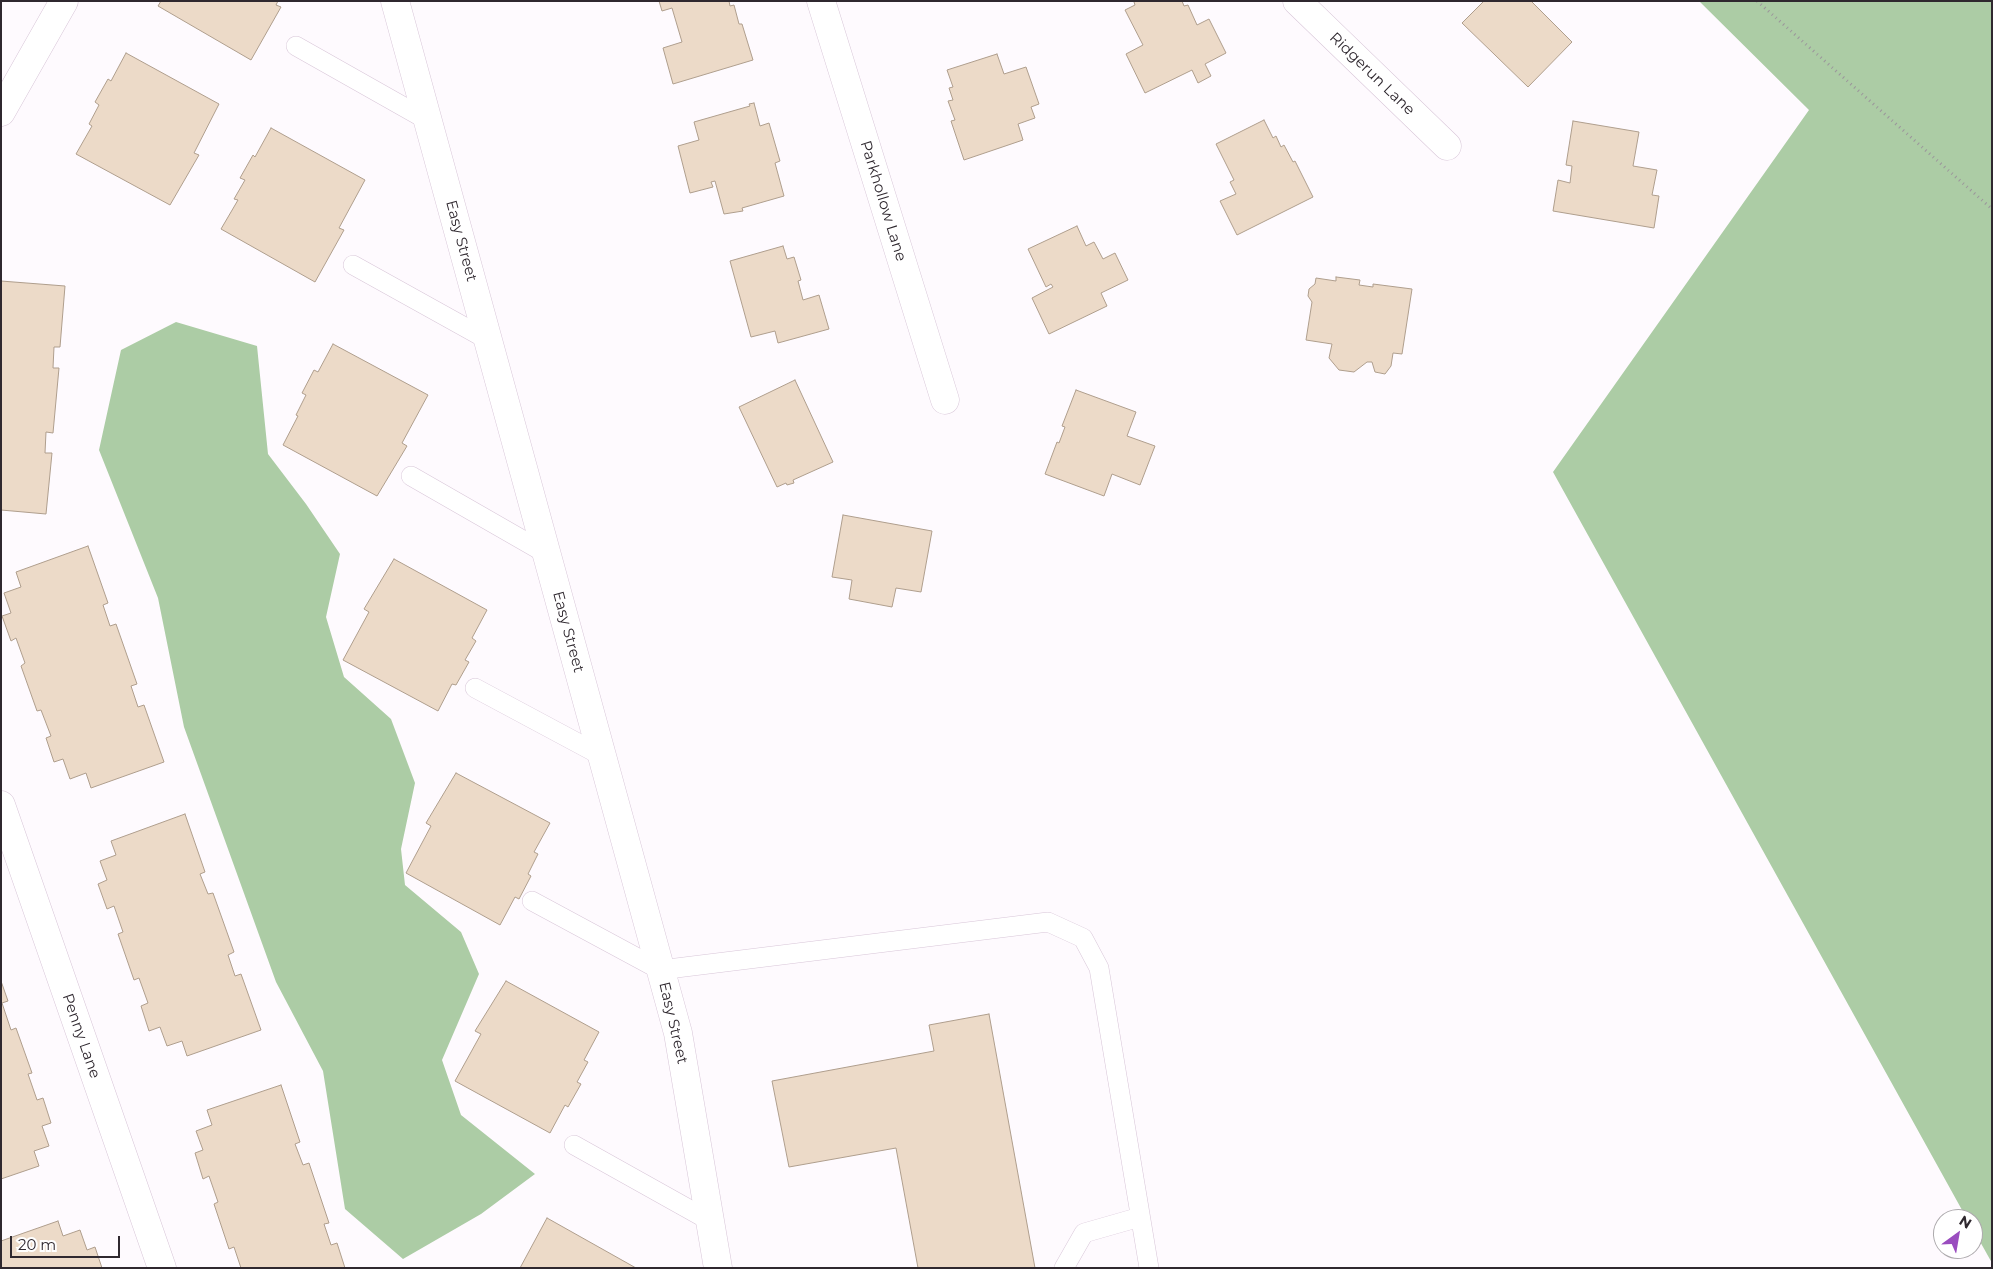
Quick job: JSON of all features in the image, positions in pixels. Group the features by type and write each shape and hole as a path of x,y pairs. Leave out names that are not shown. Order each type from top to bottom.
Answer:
{"street":[{"path":"1,112 64,1"},
{"name":"Easy Street","path":"395,1 678,1033 718,1268"},
{"name":"Parkhollow Lane","path":"821,1 946,400"},
{"name":"Ridgerun Lane","path":"1297,1 1447,146"},
{"name":"Penny Lane","path":"1,805 162,1268"}],"lane":[{"path":"296,46 428,120"},
{"path":"353,265 488,340"},
{"path":"411,476 547,554"},
{"path":"475,688 602,756"},
{"path":"532,901 660,970 1048,922 1083,938 1099,968 1149,1268"},
{"path":"574,1145 710,1221"},
{"path":"1064,1268 1084,1233 1140,1217"}],"path":[{"path":"1757,1 1992,209"}],"green space":[{"path":"1699,1 1992,1 1992,1263 1983,1247 1983,1209 1961,1209 1553,472 1809,110"},
{"path":"176,322 257,346 268,454 306,504 340,554 326,617 344,677 391,719 415,783 401,849 405,885 461,932 479,974 442,1060 461,1115 535,1174 481,1214 403,1259 345,1209 323,1071 276,982 184,727 158,598 99,450 121,350"}],"building":[{"path":"161,1 278,1 276,5 281,7 251,60 158,6"},
{"path":"659,1 729,1 730,6 734,5 739,24 742,24 753,60 673,84 663,48 682,42 672,8 662,11"},
{"path":"1182,1 1184,6 1188,5 1197,25 1209,19 1226,53 1205,64 1211,76 1198,83 1192,70 1145,93 1126,54 1143,45 1125,10 1135,5 1134,2"},
{"path":"1484,1 1531,1 1572,42 1528,87 1462,23"},
{"path":"126,53 219,104 194,153 199,155 170,205 76,154 92,126 89,124 99,105 95,102 108,79 111,81"},
{"path":"997,54 1004,74 1026,67 1039,104 1031,107 1035,118 1018,124 1023,140 964,160 951,121 955,120 948,101 953,100 949,88 953,87 947,70"},
{"path":"754,103 760,126 769,123 780,161 775,163 784,196 742,208 743,211 724,214 715,181 711,182 713,187 690,193 678,146 699,140 694,122 750,106 749,104"},
{"path":"1264,120 1273,138 1276,136 1281,147 1284,145 1293,162 1295,161 1313,197 1237,235 1220,201 1236,194 1230,182 1234,180 1216,144"},
{"path":"1573,121 1639,132 1633,166 1657,170 1652,195 1659,196 1654,228 1553,211 1558,180 1570,183 1572,166 1566,165"},
{"path":"271,128 365,180 339,228 344,230 315,282 221,229 238,200 234,199 245,180 240,178 253,155 255,157"},
{"path":"1077,226 1086,246 1094,242 1103,259 1115,253 1128,280 1101,293 1107,306 1049,334 1032,298 1053,287 1051,284 1046,287 1028,249"},
{"path":"783,246 787,259 794,257 801,280 798,281 803,300 819,295 829,329 778,343 775,331 751,337 730,261"},
{"path":"1336,277 1360,280 1359,285 1373,287 1373,284 1412,289 1402,354 1393,353 1391,366 1385,374 1375,372 1372,362 1367,362 1354,372 1339,370 1329,358 1332,344 1306,340 1312,302 1308,296 1309,289 1315,284 1316,278 1336,281"},
{"path":"1,281 65,286 60,347 54,347 53,368 59,368 53,433 46,432 45,453 52,453 46,514 1,510"},
{"path":"333,344 428,395 402,443 407,446 377,496 283,445 298,416 296,415 306,395 302,393 314,370 318,372"},
{"path":"795,380 833,462 793,480 794,483 787,485 786,483 777,487 739,407"},
{"path":"1076,390 1136,412 1127,436 1155,446 1140,485 1112,474 1104,496 1045,474 1065,427 1062,426"},
{"path":"843,515 932,531 921,592 896,588 892,607 849,599 852,580 832,577"},
{"path":"88,546 108,603 103,605 110,626 116,624 137,684 131,686 138,707 144,705 164,762 91,788 86,773 70,779 63,759 54,762 46,738 51,736 41,710 37,711 21,666 25,663 16,638 11,641 2,616 11,613 4,593 21,587 16,572"},
{"path":"394,559 487,610 472,638 476,641 465,660 469,662 456,685 452,684 438,711 343,660 369,612 364,609"},
{"path":"456,773 550,823 534,852 538,854 528,874 531,876 519,899 515,897 500,925 406,873 431,826 426,823"},
{"path":"185,814 205,872 200,874 208,894 213,893 234,952 228,955 235,976 241,974 261,1030 187,1056 182,1041 167,1046 160,1027 149,1031 141,1006 148,1003 139,978 134,980 118,934 123,932 114,906 107,909 98,884 107,880 100,861 116,855 111,841"},
{"path":"1,981 8,1001 2,1003 11,1030 16,1028 32,1073 28,1074 37,1100 43,1098 51,1123 42,1126 49,1146 34,1151 39,1166 1,1179"},
{"path":"506,981 599,1032 584,1060 588,1062 577,1082 581,1084 568,1107 565,1105 550,1133 455,1081 481,1034 475,1031"},
{"path":"989,1014 1035,1268 918,1268 896,1148 789,1167 772,1081 934,1051 929,1025"},
{"path":"281,1085 300,1142 295,1144 303,1165 309,1163 329,1223 324,1224 331,1245 337,1243 345,1268 241,1268 234,1247 229,1249 214,1204 218,1202 209,1176 203,1179 195,1153 203,1150 196,1131 212,1125 207,1110"},
{"path":"547,1218 636,1268 520,1268"},
{"path":"58,1221 63,1236 80,1230 87,1250 95,1247 102,1268 1,1268 1,1241"}]}
